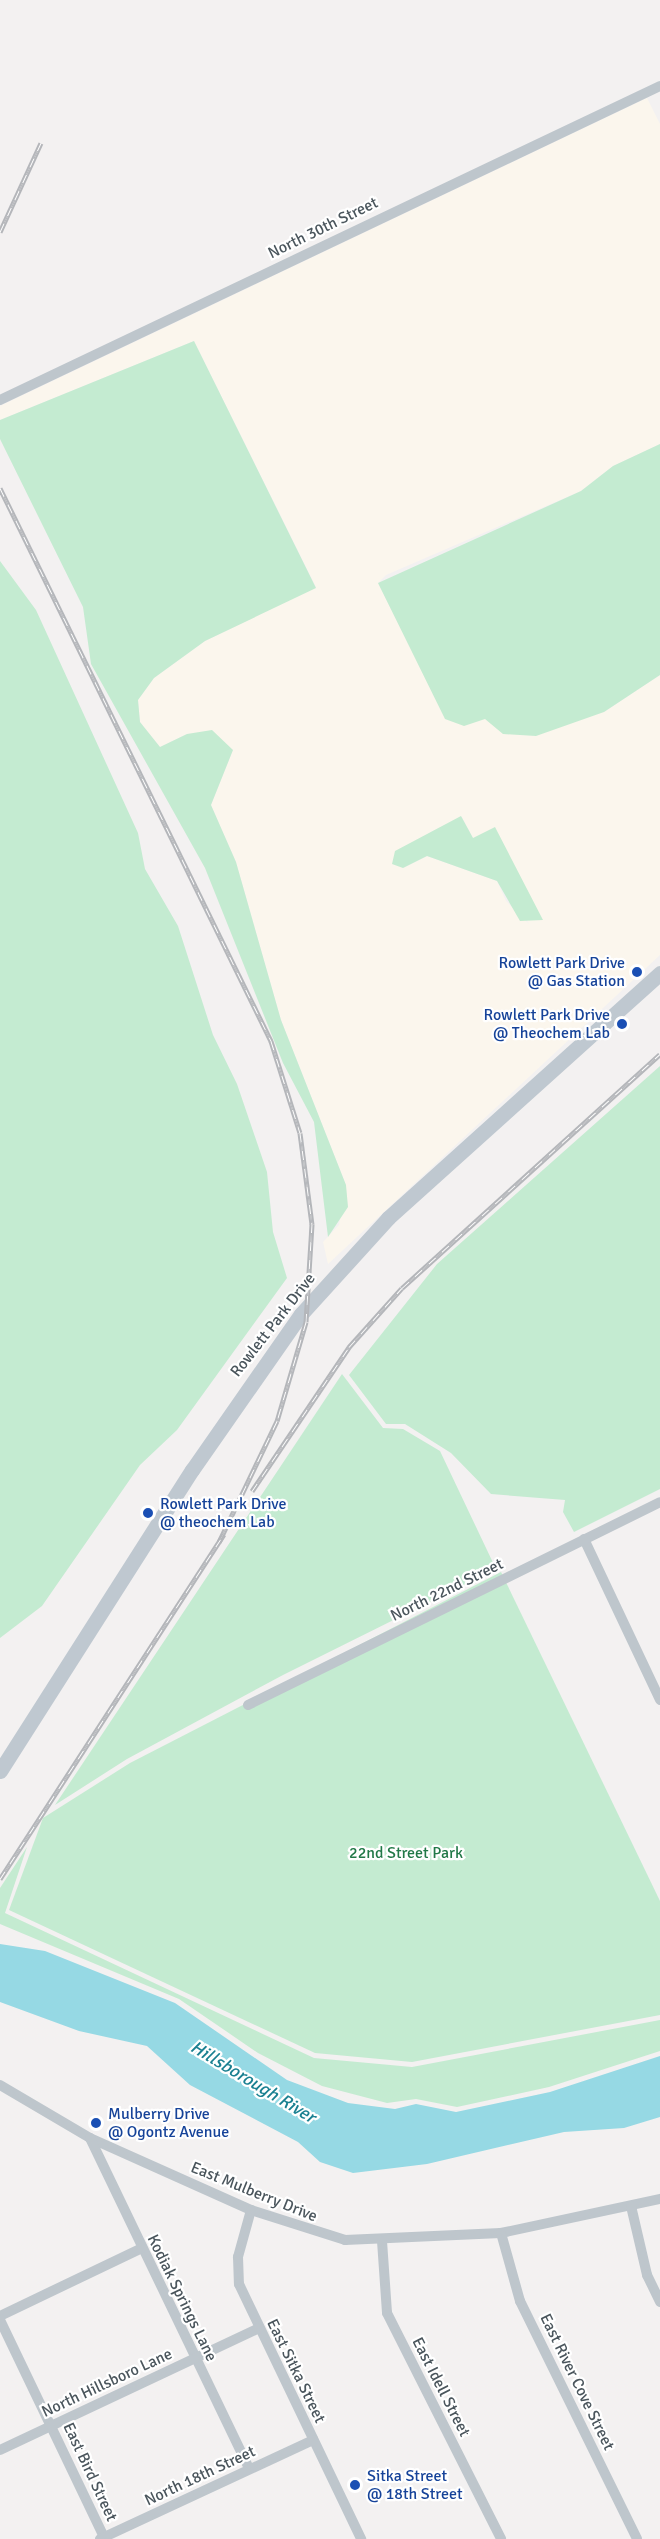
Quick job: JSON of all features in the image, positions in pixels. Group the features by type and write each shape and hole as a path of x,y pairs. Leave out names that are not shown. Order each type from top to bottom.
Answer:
{"street":[{"name":"North 30th Street","path":"0,400 660,86"},
{"name":"Rowlett Park Drive","path":"0,1771 192,1470 301,1314 388,1218 660,973"},
{"name":"North 22nd Street","path":"248,1705 660,1502"},
{"path":"584,1539 660,1700"},
{"name":"East Mulberry Drive","path":"0,2085 90,2138 250,2210 312,2233 382,2241 501,2233 660,2199"},
{"name":"Kodiak Springs Lane","path":"90,2138 249,2469"},
{"path":"631,2206 647,2275 660,2302"},
{"name":"East Sitka Street","path":"250,2210 238,2257 239,2284 361,2539"},
{"name":"East River Cove Street","path":"501,2233 520,2301 637,2539"},
{"name":"East Idell Street","path":"382,2241 387,2313 501,2539"},
{"path":"0,2318 142,2248"},
{"name":"East Bird Street","path":"0,2318 103,2538"},
{"name":"North Hillsboro Lane","path":"0,2450 259,2328"},
{"name":"North 18th Street","path":"103,2538 313,2440"}],"shaded area":[{"path":"647,98 660,124 660,444 613,466 581,491 386,575 378,583 430,686 485,719 604,712 660,675 660,955 328,1264 323,1242 339,1225 346,1185 281,1020 236,862 211,805 233,750 187,734 160,747 140,722 138,700 154,678 205,641 316,587 194,341 0,420 0,406","holes":["462,817 473,838 529,924 506,901 497,881 427,856 403,868 431,832"]}],"green space":[{"path":"194,341 316,588 205,641 154,678 138,700 140,722 160,747 187,734 212,730 233,750 211,805 236,862 281,1020 346,1185 348,1207 328,1237 314,1122 283,1063 205,868 91,664 83,607 0,439 0,420"},
{"path":"660,444 660,675 604,712 536,736 503,734 485,719 464,726 445,719 378,583 581,491 613,466"},
{"path":"0,561 36,610 138,833 145,869 178,926 213,1035 237,1084 267,1172 273,1232 287,1278 177,1430 140,1465 42,1606 0,1638"},
{"path":"461,816 473,838 495,827 543,920 520,921 497,881 427,856 403,868 392,864 395,851"},
{"path":"660,1066 660,1489 574,1532 563,1512 565,1500 491,1494 451,1453 405,1424 386,1424 349,1375 437,1264"},
{"path":"342,1374 383,1428 403,1429 440,1451 496,1569 283,1675 127,1759 55,1805"},
{"name":"22nd Street Park","path":"501,1572 660,1901 660,2015 412,2062 315,2053 9,1910 43,1818 130,1763"},
{"path":"27,1847 5,1913 314,2058 412,2067 660,2020 660,2051 549,2087 457,2107 416,2099 387,2103 322,2086 258,2053 179,1999 0,1924 0,1888"}],"water":[{"name":"Hillsborough River","path":"0,1944 45,1951 175,2003 287,2080 348,2103 395,2109 416,2104 456,2112 550,2092 660,2056 660,2117 624,2128 564,2132 427,2164 353,2173 320,2162 298,2142 190,2085 147,2046 79,2031 0,2002"}],"railway":[{"path":"0,232 41,143"},
{"path":"0,488 271,1041 300,1133 312,1224 306,1322 277,1421 219,1542"},
{"path":"252,1491 349,1347 402,1288 660,1054"},
{"path":"0,1879 224,1534"}],"place":[{"name":"Rowlett Park Drive @ Gas Station","path":"637,972"},
{"name":"Rowlett Park Drive @ Theochem Lab","path":"622,1024"},
{"name":"Rowlett Park Drive @ theochem Lab","path":"148,1513"},
{"name":"Mulberry Drive @ Ogontz Avenue","path":"96,2123"},
{"name":"Sitka Street @ 18th Street","path":"355,2485"}]}
